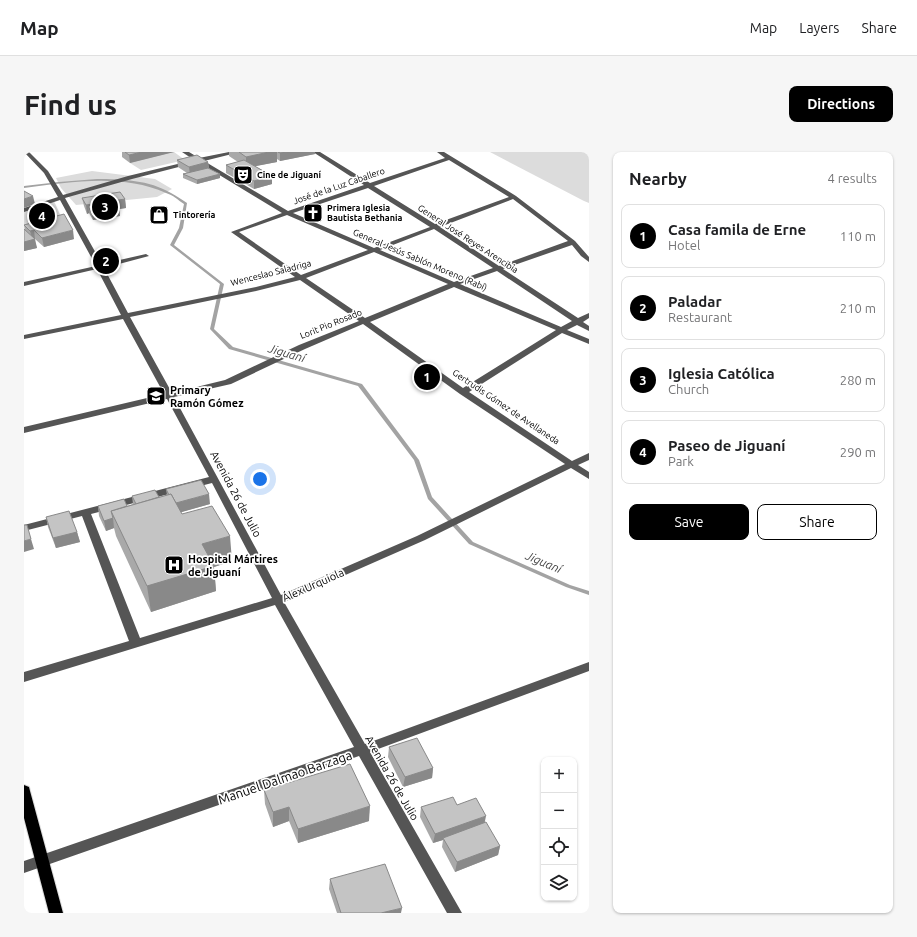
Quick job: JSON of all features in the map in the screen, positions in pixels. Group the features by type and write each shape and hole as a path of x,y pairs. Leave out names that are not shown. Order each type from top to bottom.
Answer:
{"main road":[{"path":"24,791 40,860 56,913"}],"street":[{"name":"Avenida 26 de Julio","path":"26,152 46,172 74,218 125,315 215,479 278,600 455,913"},
{"name":"General Jesús Sablón Moreno (Rabí)","path":"185,152 287,213 455,284 560,331 589,342"},
{"path":"24,210 59,194 78,192 157,169 237,152"},
{"name":"General José Reyes Arencibia","path":"316,152 435,227 589,329"},
{"path":"440,152 514,197 573,242 589,260"},
{"name":"José de la Luz Caballero","path":"234,232 367,185 450,158"},
{"name":"Wenceslao Saladriga","path":"24,336 256,289 300,278 514,197"},
{"name":"Gertrudis Gómez de Avellaneda","path":"234,232 365,322 463,392 589,476"},
{"name":"Lorit Pio Rosado","path":"24,430 228,382 302,347 455,284 496,268 573,242"},
{"path":"24,284 146,256"},
{"path":"463,392 560,331 589,315"},
{"name":"Álex Urquiola","path":"24,677 278,600 421,538 589,456"},
{"path":"24,528 215,479"},
{"path":"85,512 136,643"},
{"name":"Manuel Dalmao Barzaga","path":"24,867 40,860 362,750 589,666"}],"shaded area":[{"path":"174,152 185,160 141,170 130,163"},
{"path":"490,152 589,152 589,203 584,201"},
{"path":"92,171 155,179 172,189 157,197 76,205 61,188 56,178"},
{"path":"54,201 63,221 24,232 24,211"}],"building":[{"path":"125,152 142,152 129,155"},
{"path":"239,152 269,152 246,157"},
{"path":"197,155 208,162 189,167 177,160"},
{"path":"244,160 272,176 254,181 226,165"},
{"path":"208,168 220,174 197,180 183,174"},
{"path":"24,191 33,196 24,199"},
{"path":"120,192 125,199 86,205 82,198"},
{"path":"115,202 119,208 91,212 88,206"},
{"path":"64,214 73,230 42,238 34,230 30,231 24,225"},
{"path":"24,229 35,239 24,242"},
{"path":"201,480 209,494 176,503 166,489"},
{"path":"155,490 159,497 136,504 132,496"},
{"path":"171,494 182,514 212,506 230,536 202,544 214,566 147,586 111,511"},
{"path":"124,499 127,506 111,511 113,518 104,521 98,506"},
{"path":"69,511 77,532 53,538 46,517"},
{"path":"24,525 27,525 31,539 24,541"},
{"path":"417,738 433,768 405,777 389,747"},
{"path":"350,764 370,806 298,829 289,807 273,812 264,790"},
{"path":"453,797 457,805 476,798 486,816 435,834 421,807"},
{"path":"486,822 500,846 457,862 443,838"},
{"path":"385,864 402,908 381,913 341,913 330,879"}],"waterway":[{"name":"Jiguaní","path":"24,187 78,181 116,180 152,186 175,196 186,204 181,228 172,245 222,284 212,329 231,348 360,385 416,460 430,498 471,543 568,586 589,593"}],"place":[{"name":"Cine de Jiguaní","path":"243,175"},
{"name":"Iglesia Católica","path":"105,207"},
{"name":"Primera Iglesia Bautista Bethania","path":"313,213"},
{"name":"Tintorería","path":"159,215"},
{"name":"Paseo de Jiguaní","path":"42,216"},
{"name":"Paladar","path":"106,261"},
{"name":"Casa famila de Erne","path":"427,377"},
{"name":"Primary Ramón Gómez","path":"156,396"},
{"name":"Hospital Mártires de Jiguaní","path":"174,565"}]}
